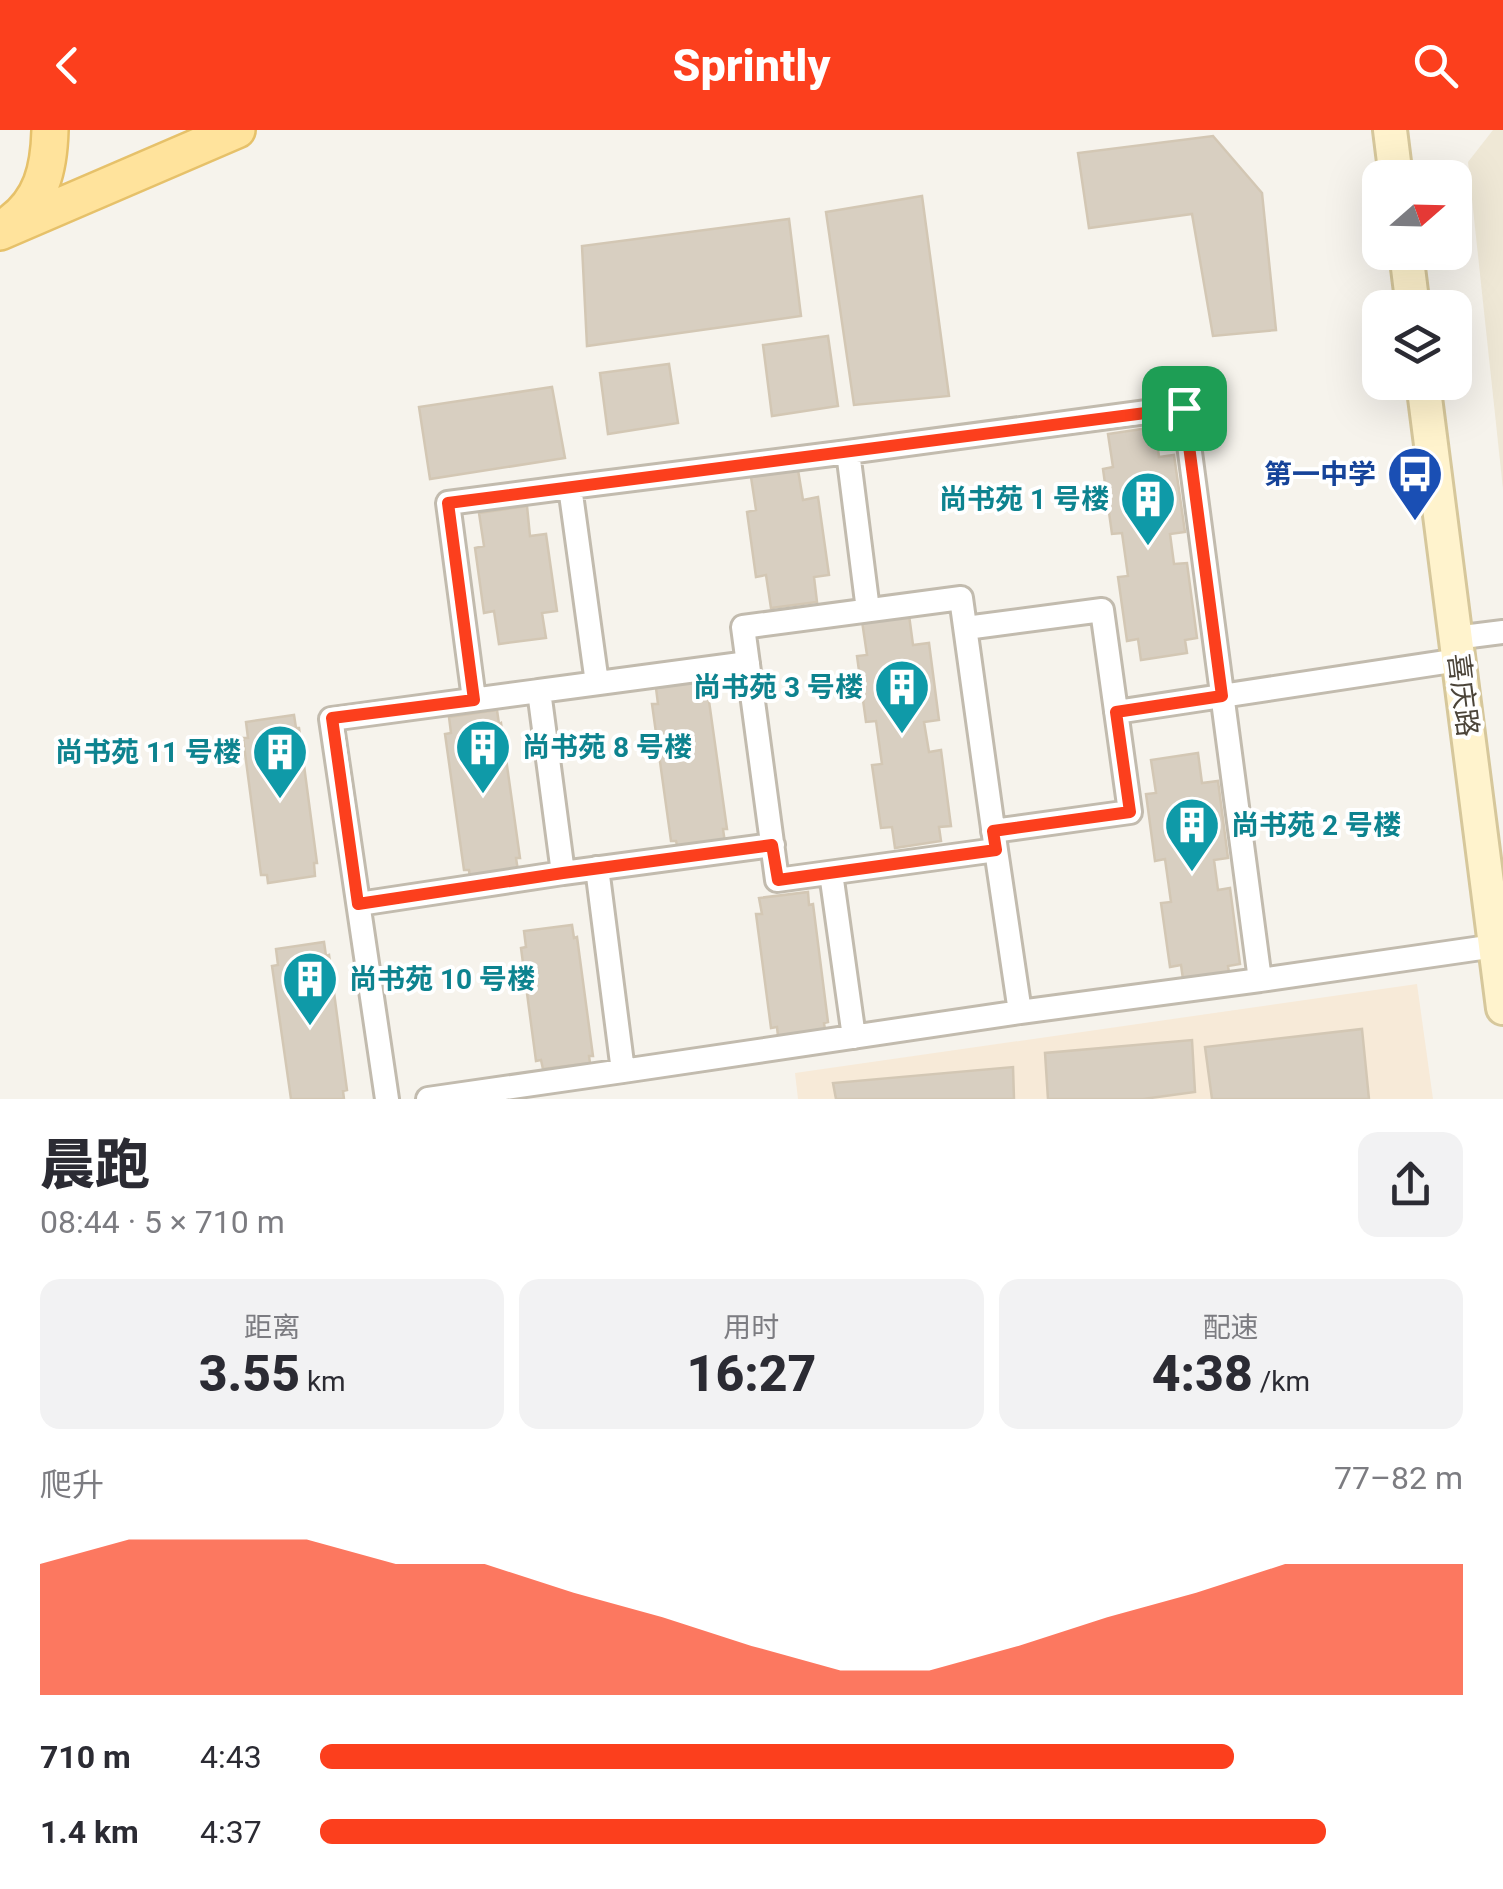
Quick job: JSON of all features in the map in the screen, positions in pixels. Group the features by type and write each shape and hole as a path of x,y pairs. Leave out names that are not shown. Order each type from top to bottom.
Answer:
{"main road":[{"path":"0,231 19,216 38,191 49,161 50,130"},
{"path":"0,231 237,130"},
{"path":"1390,130 1394,160"},
{"name":"喜庆路","path":"1424,400 1503,1008"}],"street":[{"path":"474,700 448,503 1184,408 1260,980"},
{"path":"848,452 868,610"},
{"path":"570,487 596,683"},
{"path":"966,628 1102,610 1130,812 995,841 778,880 743,627 962,598 966,628 995,841 1020,1012"},
{"path":"1116,712 1222,696 1457,650 1503,632"},
{"path":"387,1099 332,718 748,663"},
{"path":"539,691 563,873"},
{"path":"358,904 772,845"},
{"path":"597,868 622,1071"},
{"path":"831,872 854,1037"},
{"path":"428,1099 1495,946"}],"shaded area":[{"path":"1493,130 1503,130 1503,489 1472,199 1472,160"},
{"path":"1417,984 1433,1099 798,1099 795,1073"}],"building":[{"path":"1213,136 1262,193 1276,330 1213,336 1192,214 1089,228 1078,153"},
{"path":"922,196 949,396 854,405 826,212"},
{"path":"789,219 801,316 587,346 582,246"},
{"path":"828,336 838,406 772,416 763,345"},
{"path":"669,364 678,423 608,434 600,373"},
{"path":"552,387 565,458 430,479 419,407"},
{"name":"尚书苑 1 号楼","path":"1155,427 1159,457 1174,455 1185,532 1170,534 1174,564 1187,563 1197,638 1185,640 1187,653 1141,660 1138,639 1127,641 1118,577 1128,576 1122,533 1112,534 1103,469 1113,467 1108,434"},
{"path":"798,470 803,500 818,497 829,575 814,577 817,602 771,608 766,575 756,577 747,512 756,510 751,477"},
{"path":"527,506 530,536 546,534 557,611 542,613 546,638 499,644 494,611 484,613 475,548 484,546 479,513"},
{"name":"尚书苑 3 号楼","path":"909,615 913,645 929,643 939,720 924,722 929,752 941,750 951,826 939,827 941,841 895,848 892,827 881,828 872,765 882,764 876,721 866,722 857,656 867,655 862,621"},
{"path":"704,681 727,829 723,829 725,843 678,849 676,841 671,841 652,704 658,704 656,688"},
{"name":"尚书苑 8 号楼","path":"497,710 520,858 516,858 518,871 470,878 469,870 464,870 445,734 451,733 449,717"},
{"name":"尚书苑 11 号楼","path":"294,715 317,863 315,876 268,883 267,875 261,875 243,738 248,738 246,722"},
{"name":"尚书苑 2 号楼","path":"1198,753 1202,783 1218,781 1228,858 1214,860 1218,890 1230,888 1240,964 1228,966 1230,979 1184,986 1181,965 1170,967 1161,903 1171,902 1165,859 1155,861 1146,794 1156,793 1151,760"},
{"path":"808,892 809,905 813,904 828,1022 824,1023 825,1030 778,1036 777,1027 771,1028 756,914 762,914 759,898"},
{"path":"572,925 574,938 577,937 593,1056 589,1056 590,1063 543,1069 541,1060 536,1061 521,948 526,947 524,931"},
{"name":"尚书苑 10 号楼","path":"324,942 347,1090 343,1091 344,1099 291,1099 272,966 278,965 276,949"},
{"path":"1362,1029 1369,1099 1212,1099 1205,1047"},
{"path":"1192,1040 1195,1092 1143,1099 1048,1099 1045,1053"},
{"path":"1013,1067 1014,1099 836,1099 833,1083"}],"place":[{"name":"第一中学","path":"1415,523"},
{"name":"尚书苑 1 号楼","path":"1148,548"},
{"name":"尚书苑 3 号楼","path":"902,736"},
{"name":"尚书苑 8 号楼","path":"483,796"},
{"name":"尚书苑 11 号楼","path":"280,801"},
{"name":"尚书苑 2 号楼","path":"1192,874"},
{"name":"尚书苑 10 号楼","path":"310,1028"}],"route":[{"path":"1184,408 1222,696 1116,712 1130,812 993,831 996,850 778,880 772,845 358,904 332,718 474,700 448,503 1184,408"}]}
